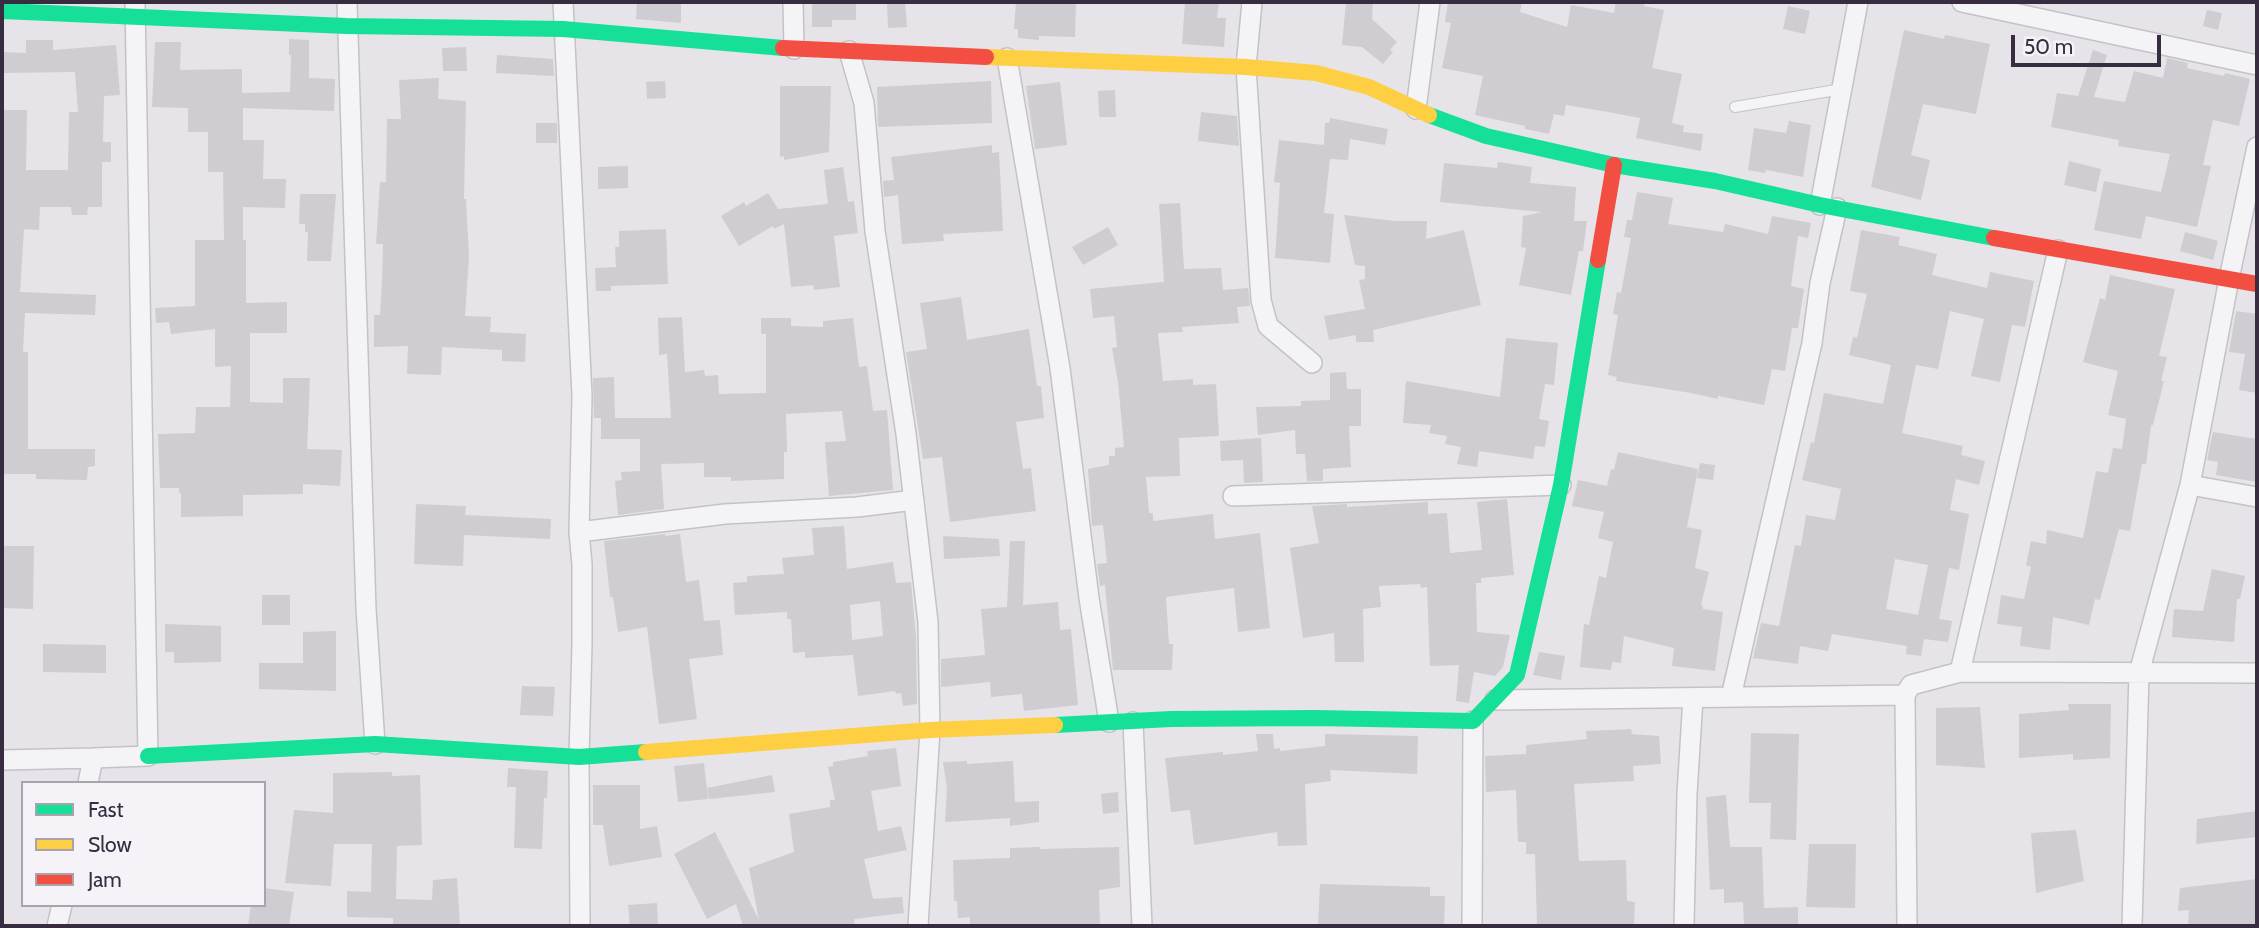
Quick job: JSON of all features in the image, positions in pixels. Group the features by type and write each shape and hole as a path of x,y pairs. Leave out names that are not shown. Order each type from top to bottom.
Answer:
{"street":[{"path":"347,2 366,609 375,744"},
{"path":"563,2 582,396 579,531 582,630 579,757 580,926"},
{"path":"793,2 794,48"},
{"path":"1252,2 1246,66 1261,300 1268,326 1312,363"},
{"path":"1416,109 1430,2"},
{"path":"1731,697 1809,355 1842,89 1858,2"},
{"path":"1962,2 2017,7 2257,65"},
{"path":"135,10 148,756"},
{"path":"2,11 135,10 346,26 563,29 794,48 1246,66 1316,73 1369,88 1444,122 1486,136 1614,165 1715,181 1829,207 2058,250 2257,284"},
{"path":"849,51 864,103 875,231 906,434 928,622 930,730 918,926"},
{"path":"1007,58 1060,368 1087,584 1109,722"},
{"path":"2132,926 2139,673 2190,485 2257,147"},
{"path":"2,760 148,756 375,744 579,757 930,730 1171,719 1473,721 1517,675 1561,485 1614,165"},
{"path":"1960,672 2058,250"},
{"path":"1233,496 1561,485"},
{"path":"2190,485 2257,497"},
{"path":"579,531 724,514 857,507 914,500"},
{"path":"1907,926 1905,695 1911,685 1960,672 2257,673"},
{"path":"1495,700 1905,695"},
{"path":"1685,926 1687,794 1693,698"},
{"path":"1472,926 1473,721"},
{"path":"1133,722 1142,926"},
{"path":"88,781 93,758"},
{"path":"57,926 62,907"}],"lane":[{"path":"1735,107 1842,89"}],"building":[{"path":"637,2 681,3 681,23 636,19"},
{"path":"812,2 856,2 856,20 832,20 832,27 812,27"},
{"path":"887,2 905,2 907,27 888,28"},
{"path":"1016,2 1076,2 1075,37 1039,36 1039,40 1018,38 1018,29 1014,29"},
{"path":"1185,2 1219,2 1217,18 1226,18 1224,47 1182,44"},
{"path":"1346,2 1373,2 1372,19 1397,42 1383,64 1362,47 1342,45"},
{"path":"1448,2 1522,2 1520,12 1567,27 1571,5 1614,13 1616,2 1645,2 1644,6 1664,10 1652,68 1682,74 1672,123 1684,126 1683,132 1703,134 1701,151 1636,138 1640,118 1566,105 1564,116 1554,114 1549,134 1475,115 1483,76 1442,68 1451,23 1445,22"},
{"path":"1788,6 1810,11 1805,34 1783,29"},
{"path":"2207,10 2222,13 2218,30 2203,26"},
{"path":"1904,30 1944,39 1945,35 1990,44 1976,114 1923,104 1911,155 1930,160 1921,200 1871,187"},
{"path":"289,39 309,40 309,78 335,79 334,111 243,108 243,140 264,140 263,179 286,179 285,208 243,207 246,303 287,302 287,333 250,333 250,402 283,403 283,378 310,378 307,449 342,450 340,486 303,484 303,494 243,495 243,516 181,517 179,488 160,488 158,434 195,433 196,407 230,407 231,366 215,367 215,329 171,334 169,322 156,323 155,308 195,306 195,240 224,240 223,172 208,172 208,132 188,132 188,108 152,107 155,42 181,42 180,70 242,69 242,93 290,92"},
{"path":"26,40 53,40 53,50 116,45 120,95 104,96 103,142 111,142 111,162 102,162 102,207 88,207 87,215 72,215 71,207 40,207 39,230 24,229 20,292 96,295 95,315 25,313 23,352 28,352 28,449 95,449 95,466 88,467 87,480 36,479 36,474 2,474 2,110 27,110 26,170 68,170 69,112 78,112 75,72 2,73 2,52 26,53"},
{"path":"466,47 467,71 443,71 442,48"},
{"path":"2093,50 2107,55 2094,97 2125,102 2134,71 2163,78 2167,58 2188,63 2187,68 2250,79 2239,126 2213,120 2203,165 2211,166 2197,227 2146,216 2141,239 2094,230 2104,181 2161,192 2170,154 2118,146 2119,140 2051,127 2057,93 2078,96"},
{"path":"497,55 553,59 554,76 496,73"},
{"path":"439,78 438,99 466,101 464,199 469,257 465,316 491,317 490,332 526,334 525,362 502,361 502,350 442,347 441,375 407,374 408,346 374,347 374,315 380,315 382,281 383,244 376,244 380,182 386,182 387,119 401,119 399,80"},
{"path":"665,81 666,98 647,99 646,82"},
{"path":"991,81 992,123 878,127 877,87"},
{"path":"1060,82 1067,145 1035,149 1026,86"},
{"path":"780,86 831,86 829,152 784,160 784,156 780,157"},
{"path":"1115,90 1116,117 1099,117 1098,91"},
{"path":"1201,112 1237,116 1239,146 1198,141"},
{"path":"1330,118 1388,129 1385,145 1350,139 1348,160 1330,159 1324,213 1334,214 1330,263 1275,258 1280,183 1274,182 1279,140 1324,145 1325,123 1329,123"},
{"path":"1789,121 1811,125 1803,177 1766,170 1765,173 1748,170 1754,128 1786,133"},
{"path":"536,123 557,123 557,143 536,143"},
{"path":"992,145 992,153 999,152 1003,231 943,234 944,241 902,244 898,195 884,197 883,181 894,180 891,157"},
{"path":"2069,161 2101,169 2096,192 2064,185"},
{"path":"1498,162 1532,167 1530,183 1576,187 1574,221 1587,221 1583,251 1579,251 1571,295 1519,285 1526,248 1521,247 1523,216 1542,212 1440,202 1444,163 1497,168"},
{"path":"628,166 628,188 598,189 598,167"},
{"path":"843,167 848,202 854,201 858,233 834,236 840,287 814,290 813,285 791,287 784,224 774,229 773,226 739,246 721,216 744,202 746,206 768,193 778,209 828,204 824,170"},
{"path":"1637,192 1673,198 1668,224 1723,232 1725,224 1768,234 1772,216 1811,223 1808,238 1798,236 1791,286 1804,289 1798,328 1792,328 1785,371 1772,369 1764,405 1616,381 1617,377 1608,375 1618,315 1613,314 1617,292 1621,293 1631,238 1624,237 1627,220 1632,220"},
{"path":"300,194 336,194 331,261 307,261 308,232 305,232 305,224 299,224"},
{"path":"1180,203 1184,269 1221,268 1223,290 1248,288 1250,306 1237,307 1239,323 1182,327 1183,332 1158,333 1163,381 1193,379 1193,385 1216,384 1219,436 1179,438 1180,476 1146,477 1149,513 1153,513 1153,521 1213,514 1215,539 1260,533 1270,628 1238,632 1234,588 1166,597 1169,644 1173,644 1172,670 1113,670 1105,585 1100,586 1097,564 1107,563 1103,525 1092,526 1088,469 1109,465 1109,456 1115,456 1115,448 1124,447 1112,348 1117,347 1114,316 1093,318 1090,289 1164,282 1159,204"},
{"path":"1344,215 1395,221 1427,221 1426,239 1464,230 1481,305 1373,330 1374,342 1356,342 1356,335 1329,340 1324,316 1365,309 1359,280 1365,279 1365,266 1355,265"},
{"path":"1108,227 1118,245 1083,265 1072,247"},
{"path":"666,229 668,284 611,286 611,291 596,291 595,268 616,267 615,247 619,247 619,231"},
{"path":"1861,230 1900,237 1898,245 1937,254 1932,275 1987,288 1990,272 2034,281 2025,327 2012,325 2000,382 1971,376 1984,319 1950,311 1938,369 1916,365 1902,433 1963,446 1961,455 1985,461 1979,485 1956,479 1950,510 1969,514 1959,570 1949,568 1939,619 1952,621 1948,642 1924,639 1921,656 1906,654 1907,646 1832,634 1828,651 1800,646 1798,664 1753,658 1761,623 1779,626 1795,545 1801,546 1806,515 1835,520 1841,489 1802,480 1811,442 1814,443 1824,393 1883,404 1891,365 1849,355 1853,337 1857,338 1867,294 1850,291","holes":["1895,559 1928,565 1918,615 1886,609"]},
{"path":"2185,232 2218,241 2213,260 2180,251"},
{"path":"2110,275 2175,289 2159,356 2167,357 2161,381 2164,381 2151,425 2146,464 2142,464 2130,531 2119,529 2100,600 2095,599 2089,625 2053,617 2050,650 2020,646 2022,627 1997,624 2001,595 2024,599 2031,567 2026,565 2031,541 2046,544 2047,530 2083,538 2096,471 2108,473 2113,448 2122,449 2126,419 2108,415 2118,371 2083,362 2100,298 2105,300"},
{"path":"961,297 967,340 1029,329 1037,386 1041,386 1044,418 1016,422 1023,469 1031,468 1036,511 950,522 942,457 923,459 906,352 927,349 920,303"},
{"path":"2236,311 2257,314 2257,393 2239,390 2245,354 2229,352"},
{"path":"682,317 685,372 704,370 705,376 718,375 719,394 766,393 766,334 761,334 761,318 791,318 791,326 823,327 823,321 853,318 859,367 867,366 873,411 887,410 893,490 829,496 825,442 846,441 842,411 786,414 787,452 784,452 784,479 731,481 731,477 704,477 704,463 661,464 664,509 618,515 615,481 622,480 621,472 640,471 640,439 601,439 601,418 671,418 667,354 659,355 658,318"},
{"path":"1506,338 1558,343 1554,385 1545,384 1539,419 1549,421 1545,447 1535,446 1533,459 1479,451 1477,467 1457,464 1461,447 1445,444 1447,436 1429,433 1431,425 1403,423 1406,381 1500,397"},
{"path":"1346,372 1347,389 1361,389 1361,426 1349,426 1351,467 1323,469 1323,481 1307,481 1305,454 1296,454 1295,430 1258,435 1256,407 1301,406 1301,401 1330,400 1330,373"},
{"path":"614,377 615,418 594,418 593,378"},
{"path":"2213,432 2257,439 2257,482 2216,475 2218,462 2207,460"},
{"path":"1261,438 1263,482 1244,483 1243,460 1221,461 1220,441"},
{"path":"1618,452 1698,469 1687,527 1702,530 1695,568 1709,572 1701,605 1703,609 1723,612 1715,671 1672,666 1674,648 1624,636 1621,663 1612,662 1611,670 1580,667 1584,624 1589,625 1599,576 1606,578 1613,542 1598,538 1604,512 1572,506 1578,480 1607,486"},
{"path":"1700,463 1715,465 1713,480 1697,478"},
{"path":"1507,499 1514,575 1481,578 1481,583 1476,583 1477,632 1510,635 1503,667 1495,676 1474,672 1469,703 1456,701 1459,665 1430,666 1427,587 1421,588 1420,584 1379,586 1381,607 1363,609 1364,662 1335,662 1334,633 1303,638 1290,548 1319,543 1312,506 1347,504 1347,507 1428,502 1428,514 1447,513 1450,553 1482,550 1477,502"},
{"path":"416,504 466,506 465,515 551,519 550,539 464,535 463,566 414,564"},
{"path":"844,526 847,569 893,562 896,583 911,582 916,637 917,704 903,706 901,693 896,694 895,691 858,696 853,655 805,658 805,652 793,653 791,619 787,619 787,612 735,615 733,583 747,582 747,576 784,574 782,558 814,555 812,528","holes":["880,601 883,636 852,640 850,605"]},
{"path":"680,534 686,582 699,580 704,621 720,620 723,655 689,659 697,719 659,724 647,627 618,632 613,597 610,597 604,541"},
{"path":"943,536 999,539 1000,556 944,559"},
{"path":"1010,541 1025,541 1023,605 1058,602 1060,630 1071,629 1078,705 1024,711 1022,694 991,697 990,682 941,687 941,659 985,655 981,609 1007,607"},
{"path":"2,546 34,546 33,609 2,608"},
{"path":"2212,569 2245,576 2240,599 2237,599 2234,642 2172,637 2174,609 2203,611"},
{"path":"262,595 290,595 290,625 262,625"},
{"path":"165,624 221,626 221,662 174,663 174,652 165,652"},
{"path":"336,631 336,691 259,689 259,663 303,663 303,632"},
{"path":"43,644 106,645 106,673 43,672"},
{"path":"1539,652 1565,656 1561,680 1533,675"},
{"path":"522,686 555,687 553,716 520,715"},
{"path":"2068,704 2111,704 2110,758 2073,760 2073,754 2019,758 2019,714 2069,710"},
{"path":"1980,707 1985,768 1936,765 1936,708"},
{"path":"1631,729 1632,734 1659,736 1661,764 1633,766 1634,781 1574,784 1579,861 1626,860 1627,901 1635,902 1634,926 1537,926 1535,854 1526,854 1526,842 1518,842 1516,790 1486,792 1485,756 1526,754 1526,745 1587,739 1586,731"},
{"path":"1751,733 1799,734 1796,840 1770,839 1771,803 1749,803"},
{"path":"1256,734 1273,734 1274,749 1280,748 1280,751 1325,746 1325,734 1418,736 1417,774 1330,770 1331,781 1305,784 1307,845 1278,846 1277,832 1194,845 1190,810 1171,812 1165,758 1258,751"},
{"path":"896,748 901,786 871,791 878,831 901,826 907,850 864,859 873,899 902,897 904,913 854,919 855,926 743,926 736,904 707,919 674,854 715,832 759,920 749,868 794,852 789,814 830,807 830,800 835,800 828,767 833,766 833,762 868,756 867,751"},
{"path":"967,761 967,764 1013,761 1015,802 1039,801 1039,822 1010,826 1010,818 945,822 947,788 943,762"},
{"path":"704,763 708,799 678,802 674,766"},
{"path":"508,768 548,771 542,849 514,848 516,787 507,787"},
{"path":"392,772 392,776 420,775 422,845 397,846 396,899 432,900 433,880 457,878 460,926 393,926 393,918 347,917 347,891 371,892 372,844 334,844 331,886 285,883 294,810 333,813 333,773"},
{"path":"772,775 775,792 709,799 707,788"},
{"path":"593,785 640,785 640,829 657,826 662,857 609,866 603,825 593,825"},
{"path":"1118,792 1119,812 1103,814 1101,794"},
{"path":"1726,795 1730,847 1762,847 1764,908 1798,907 1798,926 1744,926 1743,902 1724,903 1724,889 1710,890 1706,797"},
{"path":"2257,811 2257,837 2196,844 2197,819"},
{"path":"2076,830 2084,881 2036,893 2031,833"},
{"path":"1809,844 1856,844 1855,908 1806,907"},
{"path":"1119,847 1120,887 1099,890 1100,926 970,926 970,917 958,918 957,901 954,901 953,860 1010,858 1010,848"},
{"path":"2257,879 2257,926 2188,926 2189,910 2178,911 2180,888"},
{"path":"1320,884 1430,887 1430,896 1445,896 1444,926 1318,926"},
{"path":"266,888 294,892 289,926 248,926 251,907 266,907"},
{"path":"657,903 658,926 630,926 628,905"}],"traffic: fast":[{"path":"2,11 346,26 563,29 783,48"},
{"path":"1429,115 1486,136 1614,165 1715,181 1820,205 1994,238"},
{"path":"1055,725 1171,719 1473,721 1517,675 1561,485 1598,260"},
{"path":"148,756 375,744 579,757 646,752"}],"traffic: slow":[{"path":"986,57 1246,67 1316,73 1369,87 1429,115"},
{"path":"646,752 930,730 1055,725"}],"traffic: jam":[{"path":"783,48 986,57"},
{"path":"1598,260 1614,165"},
{"path":"1994,238 2257,284"}]}
